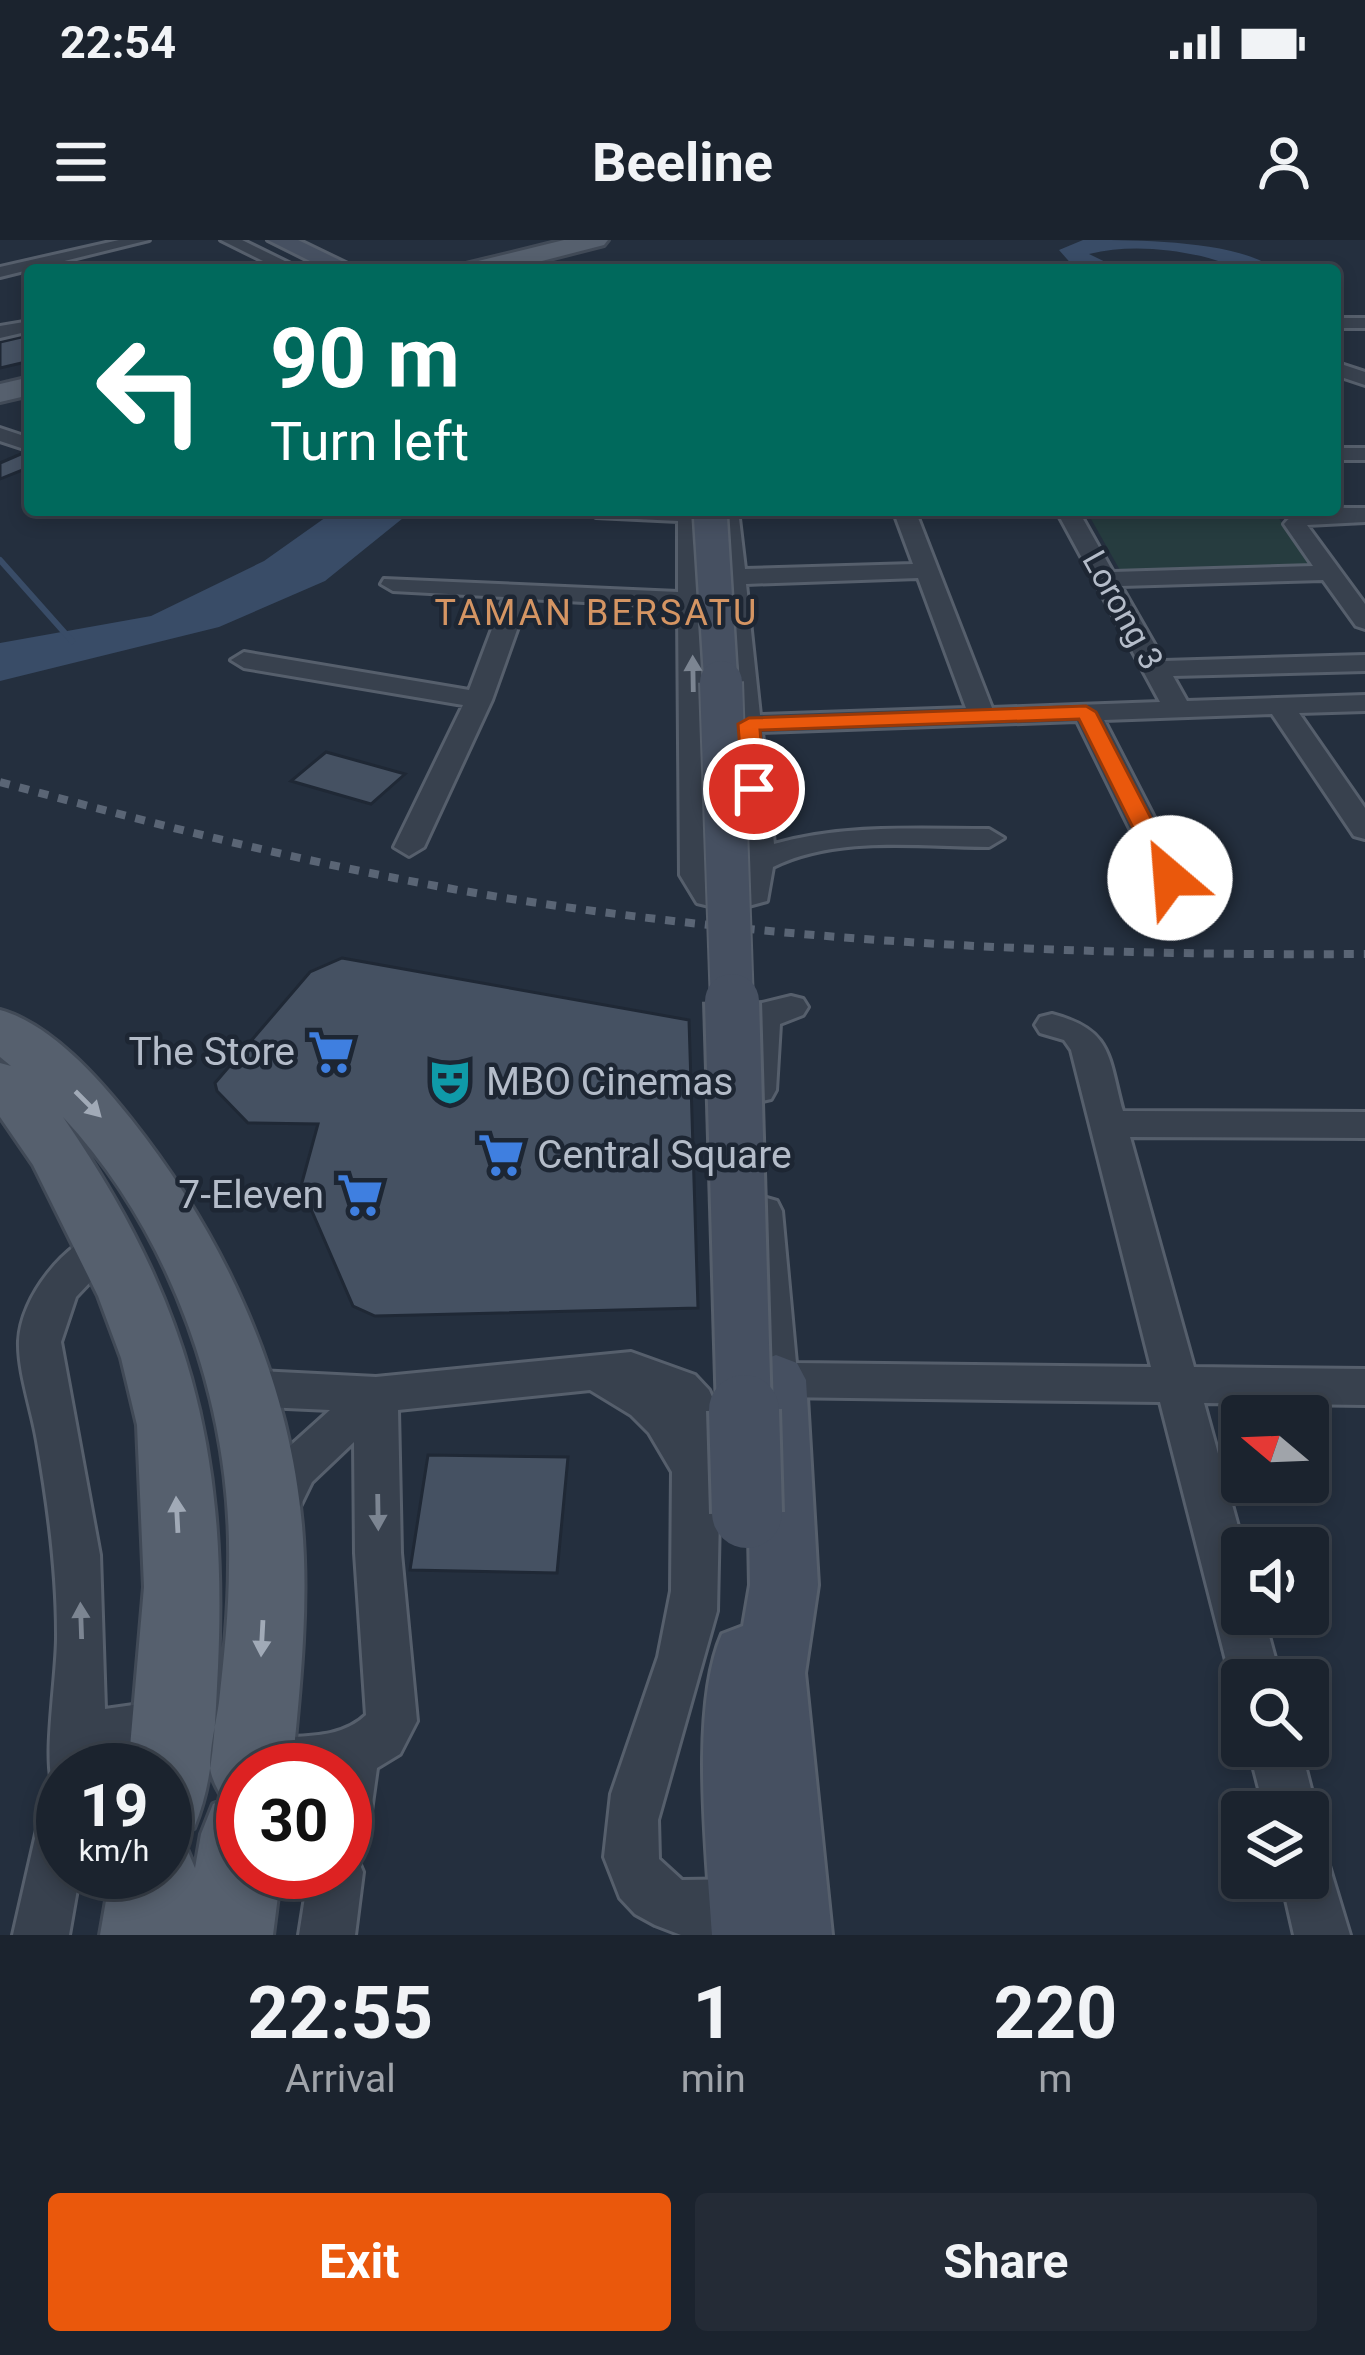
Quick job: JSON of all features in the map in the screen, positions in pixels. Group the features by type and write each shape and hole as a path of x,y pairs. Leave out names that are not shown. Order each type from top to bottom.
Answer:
{"main road":[{"path":"499,264 554,249"},
{"path":"513,264 554,249"},
{"path":"0,1028 100,1114 134,1160 178,1238 241,1388 263,1496 266,1556 252,1743"},
{"path":"0,1082 58,1152 106,1244 161,1377 174,1450 181,1577 173,1743"},
{"path":"144,1935 150,1899"},
{"path":"229,1935 234,1899"}],"street":[{"path":"72,240 108,258"},
{"path":"84,264 108,258 141,240"},
{"path":"229,240 282,264"},
{"path":"279,240 334,264"},
{"path":"62,264 108,258"},
{"path":"1365,515 1295,520 1365,621"},
{"path":"696,516 692,600 698,883 708,896 743,901 756,894 759,862 728,516"},
{"path":"241,1388 376,1395 598,1375 659,1409 693,1471 697,1573 690,1629 634,1813 629,1849 647,1891 666,1903 765,1926 766,1677 747,1513 725,747 696,516"},
{"path":"906,516 982,716"},
{"name":"Lorong 3","path":"1070,516 1178,709"},
{"path":"734,577 927,571"},
{"path":"1106,579 1328,573"},
{"path":"393,584 692,600"},
{"path":"409,848 479,700 519,589"},
{"path":"244,660 479,700"},
{"path":"1156,669 1365,663"},
{"path":"749,724 1365,703"},
{"path":"1280,706 1365,830"},
{"path":"1086,712 1191,920"},
{"path":"757,821 816,842"},
{"path":"759,862 784,848 816,842 989,838"},
{"path":"766,1677 784,1585 758,1060 763,1024 770,1012 790,1007"},
{"path":"1052,1025 1083,1038 1251,1659"},
{"path":"1108,1124 1365,1125"},
{"path":"76,1743 83,1677 79,1559 40,1342 44,1314 59,1287 106,1244"},
{"path":"776,1380 1365,1387"},
{"path":"266,1556 274,1510 296,1469 376,1395"},
{"path":"372,1745 383,1741 392,1721 379,1553 376,1395"},
{"path":"111,1743 176,1723"},
{"path":"41,1935 48,1899"},
{"path":"327,1935 332,1899"},
{"path":"1313,1899 1322,1935"}],"green space":[{"path":"1089,516 1277,516 1311,567 1121,572"}],"water":[{"path":"328,516 406,516 325,581 219,627 0,681 0,643 151,616 264,561"}],"building":[{"path":"24,336 24,362 0,368 0,342"},
{"path":"24,453 24,469 0,479 0,463"},
{"path":"326,752 405,774 371,804 291,781"},
{"name":"Central Square","path":"342,958 689,1020 698,1308 375,1316 353,1306 301,1186 318,1124 248,1123 215,1083 310,972"},
{"path":"428,1455 568,1457 557,1573 410,1570"}],"waterway":[{"path":"1090,264 1071,250 1117,240"},
{"path":"1126,240 1195,248 1250,264"},
{"path":"0,560 72,641"}],"railway":[{"path":"0,782 314,861 441,887 612,913 934,944 1365,954"}],"place":[{"name":"The Store","path":"331,1052"},
{"name":"MBO Cinemas","path":"450,1082"},
{"name":"Central Square","path":"501,1155"},
{"name":"7-Eleven","path":"360,1195"}],"district":[{"name":"TAMAN BERSATU","path":"597,613"}],"route":[{"path":"754,789 749,724 1086,712 1170,878"}]}
